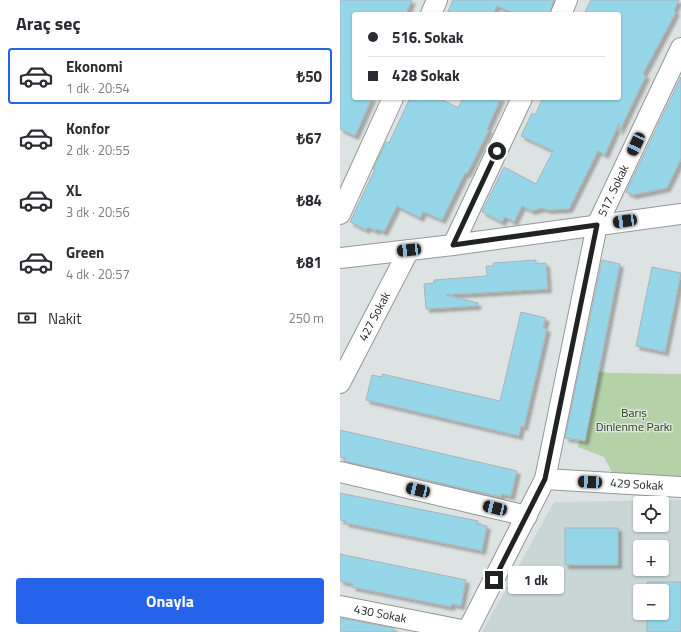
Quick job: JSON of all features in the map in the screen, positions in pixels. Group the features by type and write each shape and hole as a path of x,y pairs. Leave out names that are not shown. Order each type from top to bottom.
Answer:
{"street":[{"path":"432,12 437,0"},
{"path":"562,12 567,0"},
{"name":"517. Sokak","path":"467,631 545,479 597,225 681,48"},
{"path":"340,214 392,100"},
{"path":"453,245 521,100"},
{"path":"340,258 453,245 681,214"},
{"name":"427 Sokak","path":"340,383 409,250"},
{"path":"340,472 526,516"},
{"name":"429 Sokak","path":"545,479 681,487"},
{"name":"430 Sokak","path":"340,606 467,631"}],"shaded area":[{"path":"669,500 681,500 681,632 482,632 554,502 633,501 633,532 669,532"}],"green space":[{"name":"Barış Dinlenme Parkı","path":"594,371 610,373 681,374 681,478 613,474 604,457 578,447"}],"building":[{"path":"340,0 412,0 407,12 352,12 352,100 371,100 355,136 340,129"},
{"path":"453,0 554,0 551,12 511,12 497,6 494,12 448,12"},
{"path":"591,0 679,0 674,10 676,12 643,74 646,76 619,132 619,123 605,155 598,151 569,209 548,210 542,208 532,211 522,206 514,222 505,217 502,222 482,212 504,167 536,184 553,151 521,136 532,113 535,115 542,100 621,100 621,12 585,12"},
{"path":"681,77 681,159 667,188 633,195 626,192"},
{"path":"409,100 443,100 458,108 462,100 500,100 487,129 489,130 467,174 465,173 442,220 423,212 420,218 397,206 384,232 377,229 376,231 368,227 366,230 350,222 386,142 389,143"},
{"path":"536,260 536,264 546,263 548,289 446,295 478,303 477,306 426,309 424,284 434,283 434,280 487,276 486,266 494,266 493,263"},
{"path":"602,260 620,264 585,441 565,438"},
{"path":"652,267 681,273 665,352 636,346"},
{"path":"521,312 546,318 543,328 547,329 524,427 521,426 519,436 366,400 372,375 382,377 382,374 500,401"},
{"path":"340,430 517,471 511,496 501,494 501,497 344,461 345,458 340,457"},
{"path":"340,493 478,521 477,524 487,526 482,551 345,523 346,521 340,520"},
{"path":"565,528 618,528 618,565 565,565"},
{"path":"340,554 466,580 461,606 452,604 451,607 352,587 353,584 340,581"},
{"path":"647,582 681,582 681,632 647,632 647,620 669,620 669,584 647,584"},
{"path":"340,618 394,628 394,632 340,632"}],"route":[{"path":"494,580 545,479 597,225 453,245 497,151"}]}
